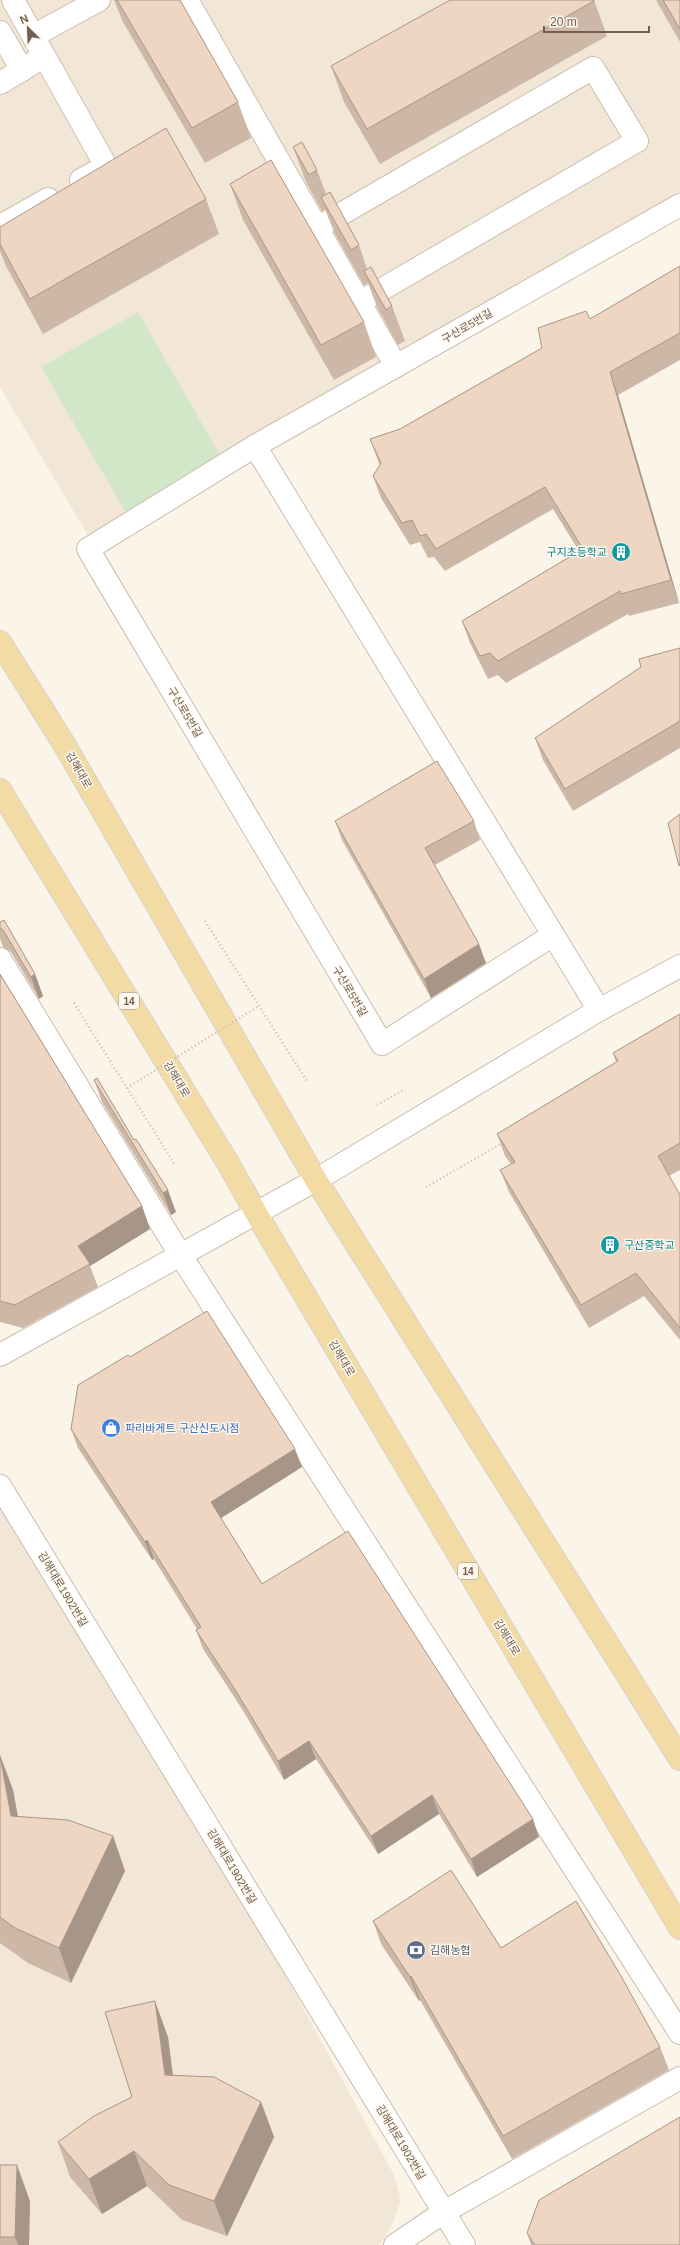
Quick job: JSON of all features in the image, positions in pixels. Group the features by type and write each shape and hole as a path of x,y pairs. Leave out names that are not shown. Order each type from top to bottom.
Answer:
{"main road":[{"name":"김해대로","path":"0,642 64,744 316,1180 680,1759"},
{"name":"김해대로","path":"0,790 228,1163 256,1213 680,1928"}],"street":[{"path":"0,226 106,166 13,0"},
{"path":"33,36 99,0"},
{"path":"187,0 396,366"},
{"path":"0,32 22,70"},
{"path":"0,83 44,56"},
{"path":"317,228 593,68 637,141 360,302"},
{"name":"구산로5번길","path":"553,935 382,1044 88,548 255,446 680,205"},
{"path":"255,446 599,1010"},
{"path":"0,959 182,1256 680,2033"},
{"path":"0,1356 316,1180 599,1010 680,966"},
{"name":"김해대로1902번길","path":"0,1486 464,2245"},
{"path":"395,2245 444,2212 680,2078"}],"path":[{"path":"205,921 307,1081"},
{"path":"74,1003 175,1165"},
{"path":"127,1088 259,1006"},
{"path":"426,1187 509,1138"}],"shaded area":[{"path":"0,0 680,0 680,192 90,539 0,387"},
{"path":"0,1494 160,1744 394,2175 401,2200 391,2228 379,2245 0,2245"}],"green space":[{"path":"138,312 224,462 130,520 41,367"}],"building":[{"path":"117,0 180,0 238,102 192,128"},
{"path":"450,0 594,1 367,129 331,66"},
{"path":"663,0 680,0 680,29"},
{"path":"166,128 206,199 30,299 0,244 0,227"},
{"path":"302,142 317,170 309,175 293,147"},
{"path":"271,160 364,322 321,345 230,184"},
{"path":"330,192 359,245 351,250 321,197"},
{"name":"구지초등학교","path":"680,266 680,333 610,372 671,580 621,594 620,591 498,661 490,653 480,656 462,621 583,549 545,487 436,549 426,534 420,536 412,520 402,523 373,476 381,463 370,439 400,429 542,348 538,328 586,311 590,319"},
{"path":"371,267 392,306 386,310 364,271"},
{"path":"680,648 680,721 565,789 535,738 641,667 639,659"},
{"path":"437,761 474,821 425,848 479,944 424,979 335,821"},
{"path":"680,814 680,865 679,866 668,823"},
{"path":"4,920 35,974 31,977 3,930 0,928 0,922"},
{"path":"0,974 142,1206 78,1246 90,1264 15,1305 0,1301"},
{"name":"구산중학교","path":"680,1014 680,1143 658,1156 680,1195 680,1328 636,1273 581,1305 500,1170 515,1162 497,1134 618,1061 613,1053"},
{"path":"97,1078 134,1140 136,1139 168,1190 163,1193 94,1080"},
{"path":"207,1311 295,1449 211,1502 262,1584 348,1531 533,1819 471,1859 432,1795 371,1836 309,1741 278,1761 236,1691 196,1630 201,1627 147,1540 145,1542 71,1429 78,1385 128,1355 130,1357"},
{"path":"0,1756 11,1816 68,1820 113,1836 59,1948 15,1928 0,1917"},
{"path":"451,1870 501,1948 576,1901 621,1976 660,2047 503,2136 411,1976 410,1977 373,1921"},
{"path":"155,2001 165,2075 214,2077 261,2102 214,2201 169,2185 134,2151 89,2179 58,2142 94,2116 132,2097 105,2012"},
{"path":"680,2117 680,2245 535,2245 527,2233 539,2200"},
{"path":"0,2165 17,2165 15,2237 0,2237"}],"place":[{"name":"구지초등학교","path":"621,552"},
{"name":"구산중학교","path":"610,1245"},
{"name":"파리바게트 구산신도시점","path":"111,1428"},
{"name":"김해농협","path":"416,1950"}]}
